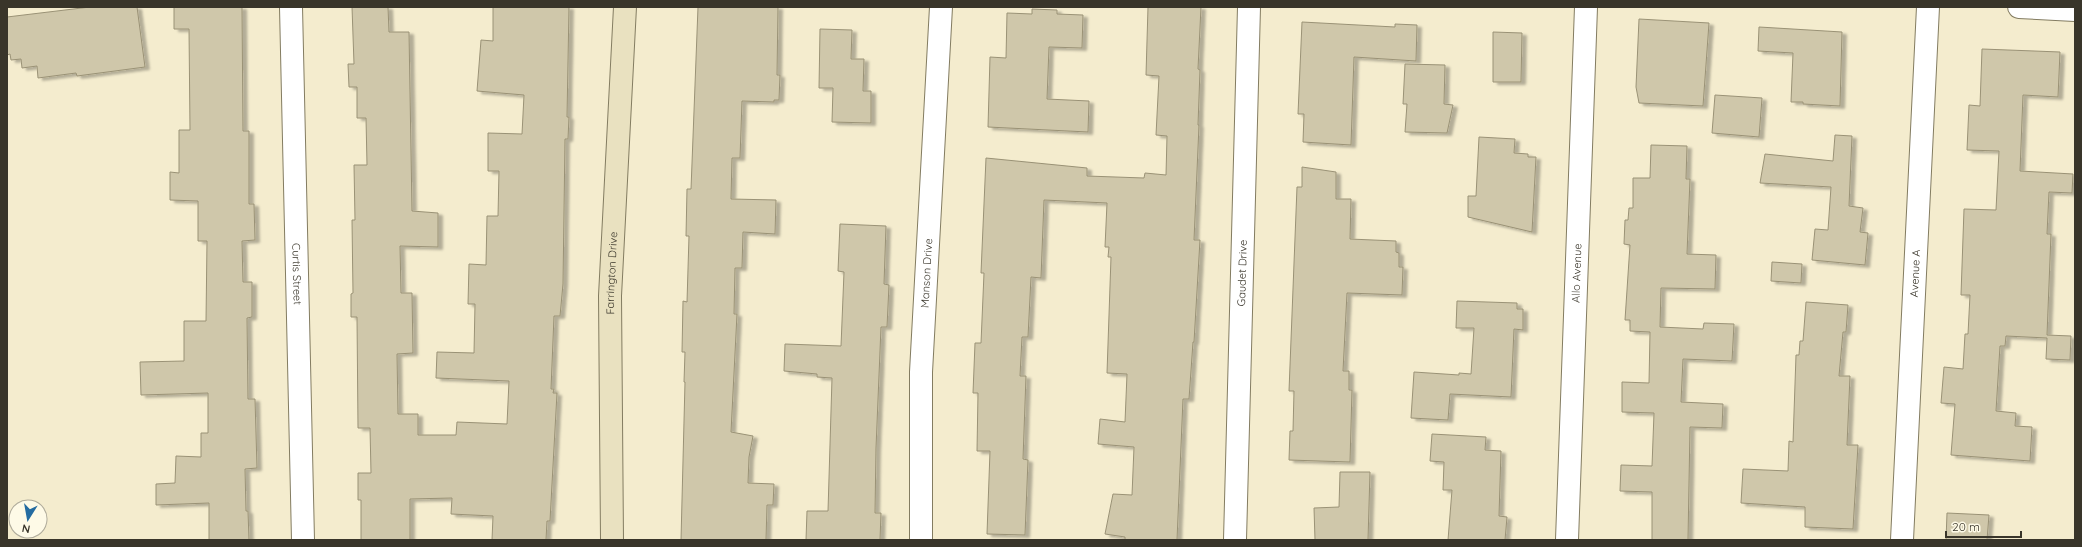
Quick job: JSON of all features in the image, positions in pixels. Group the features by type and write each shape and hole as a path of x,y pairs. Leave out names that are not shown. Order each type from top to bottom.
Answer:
{"street":[{"name":"Curtis Street","path":"291,7 303,540"},
{"name":"Farrington Drive","path":"612,540 610,296 625,7"},
{"name":"Manson Drive","path":"921,540 921,372 941,7"},
{"name":"Gaudet Drive","path":"1235,540 1249,7"},
{"name":"Allo Avenue","path":"1567,540 1586,7"},
{"name":"Avenue A","path":"1902,540 1928,7"},
{"path":"2019,7 2075,10"}],"building":[{"path":"90,7 137,7 145,67 77,76 76,73 38,78 37,66 22,68 21,59 11,60 10,54 7,55 7,17"},
{"path":"174,7 242,7 243,131 249,131 249,204 254,204 255,240 242,241 243,282 252,282 252,317 247,318 248,399 255,399 257,468 245,469 246,511 248,511 249,540 209,540 209,503 156,505 156,484 175,483 176,456 201,457 201,433 208,433 208,393 141,395 140,362 184,361 184,321 206,321 207,241 198,241 198,201 170,200 170,172 179,173 179,130 190,130 189,29 174,29"},
{"path":"352,7 388,7 389,32 409,32 412,211 438,213 438,247 400,246 401,293 412,293 413,353 397,354 398,414 418,414 418,435 456,435 457,422 507,424 509,381 436,378 437,352 474,353 475,304 468,304 469,264 486,265 487,216 498,216 499,171 488,171 488,133 522,134 524,95 477,91 481,40 493,41 493,7 569,7 567,117 569,117 568,139 565,139 563,284 560,316 554,316 551,389 554,389 553,393 557,393 550,521 547,521 546,540 492,540 493,516 451,514 452,498 410,499 410,540 361,540 361,500 358,500 358,473 371,473 370,428 358,428 357,317 351,317 351,294 353,293 352,220 355,220 354,165 367,165 366,118 357,118 357,87 349,87 348,64 354,64"},
{"path":"698,7 778,7 777,75 780,75 779,100 774,100 774,102 742,101 740,158 732,158 731,199 776,200 775,234 743,232 742,268 735,268 734,314 737,314 731,432 753,436 749,457 748,483 774,484 773,505 767,505 766,540 681,540 685,382 685,352 682,352 683,301 687,302 689,236 686,236 687,189 691,189"},
{"path":"1148,7 1201,7 1198,69 1200,70 1199,125 1194,240 1200,240 1189,399 1183,399 1177,540 1125,540 1125,537 1105,534 1113,494 1132,495 1134,447 1098,444 1100,419 1125,422 1127,374 1107,373 1111,257 1108,257 1109,247 1105,247 1107,203 1044,200 1041,278 1031,277 1028,337 1022,337 1020,376 1026,376 1023,459 1028,460 1025,535 987,534 990,451 977,451 978,393 973,393 975,343 981,343 984,273 981,273 986,158 1087,168 1087,176 1144,178 1145,173 1166,175 1167,136 1156,135 1159,76 1146,75"},
{"path":"1032,9 1057,10 1057,14 1083,15 1082,48 1049,47 1047,99 1089,101 1088,132 988,127 990,57 1006,58 1007,13 1032,14"},
{"path":"1639,19 1709,23 1703,106 1639,103 1636,87"},
{"path":"1302,22 1395,27 1395,24 1417,25 1416,61 1354,57 1351,145 1303,142 1304,114 1298,114"},
{"path":"1759,27 1842,32 1840,106 1791,102 1793,53 1758,51"},
{"path":"820,29 852,30 851,59 864,59 863,91 871,91 871,123 832,122 833,88 819,88"},
{"path":"1493,32 1522,33 1521,82 1493,82"},
{"path":"1982,49 2060,52 2058,97 2023,95 2020,171 2073,174 2072,193 2049,192 2047,234 2051,234 2047,335 2071,336 2070,360 2046,359 2047,338 2006,336 2005,346 2000,346 1996,411 2016,413 2015,426 2032,427 2030,461 1951,455 1955,404 1941,403 1944,367 1963,369 1965,334 1968,334 1970,295 1961,295 1964,209 1996,210 1999,151 1967,150 1969,105 1980,106"},
{"path":"1405,64 1445,65 1444,104 1453,105 1447,133 1405,132 1407,104 1403,104"},
{"path":"1715,95 1762,98 1759,137 1712,133"},
{"path":"1835,135 1852,136 1849,206 1863,208 1860,232 1868,233 1865,265 1812,260 1815,229 1828,230 1831,187 1760,183 1765,154 1833,161"},
{"path":"1479,137 1515,139 1514,153 1528,154 1528,157 1536,157 1532,232 1468,217 1468,196 1476,196"},
{"path":"1651,145 1687,146 1686,179 1690,179 1687,254 1716,255 1715,289 1661,288 1660,327 1703,329 1704,323 1734,324 1732,361 1683,359 1681,402 1723,404 1722,428 1690,427 1688,540 1652,540 1652,492 1620,491 1621,465 1652,466 1654,413 1622,412 1622,382 1649,383 1650,332 1630,331 1630,320 1625,320 1630,245 1624,244 1625,220 1628,220 1629,208 1633,208 1633,178 1650,178"},
{"path":"1302,167 1336,172 1336,199 1351,199 1350,239 1396,241 1396,252 1399,253 1399,267 1403,267 1402,295 1347,293 1343,371 1349,371 1349,390 1352,390 1350,462 1289,460 1290,431 1293,431 1294,391 1289,391 1297,187 1302,187"},
{"path":"840,224 886,226 884,284 889,285 887,327 881,327 876,448 875,513 881,513 880,540 806,540 807,511 828,511 832,378 817,377 817,374 784,371 785,344 841,346 844,272 838,271"},
{"path":"1772,262 1802,264 1801,283 1771,281"},
{"path":"1457,301 1517,303 1517,309 1523,309 1523,330 1514,329 1511,397 1450,394 1448,420 1411,418 1414,372 1459,375 1459,373 1471,374 1474,328 1456,328"},
{"path":"1806,302 1848,305 1846,332 1843,332 1839,376 1850,376 1847,445 1858,445 1853,529 1805,527 1805,507 1741,503 1743,469 1788,471 1789,441 1793,442 1796,355 1799,355 1800,341 1803,341"},
{"path":"1432,434 1486,437 1485,450 1501,451 1499,516 1507,517 1505,540 1448,540 1452,490 1443,490 1444,462 1430,461"},
{"path":"1340,472 1370,472 1368,540 1315,540 1314,508 1339,507"},
{"path":"1947,513 1989,515 1987,540 1946,540"}]}
